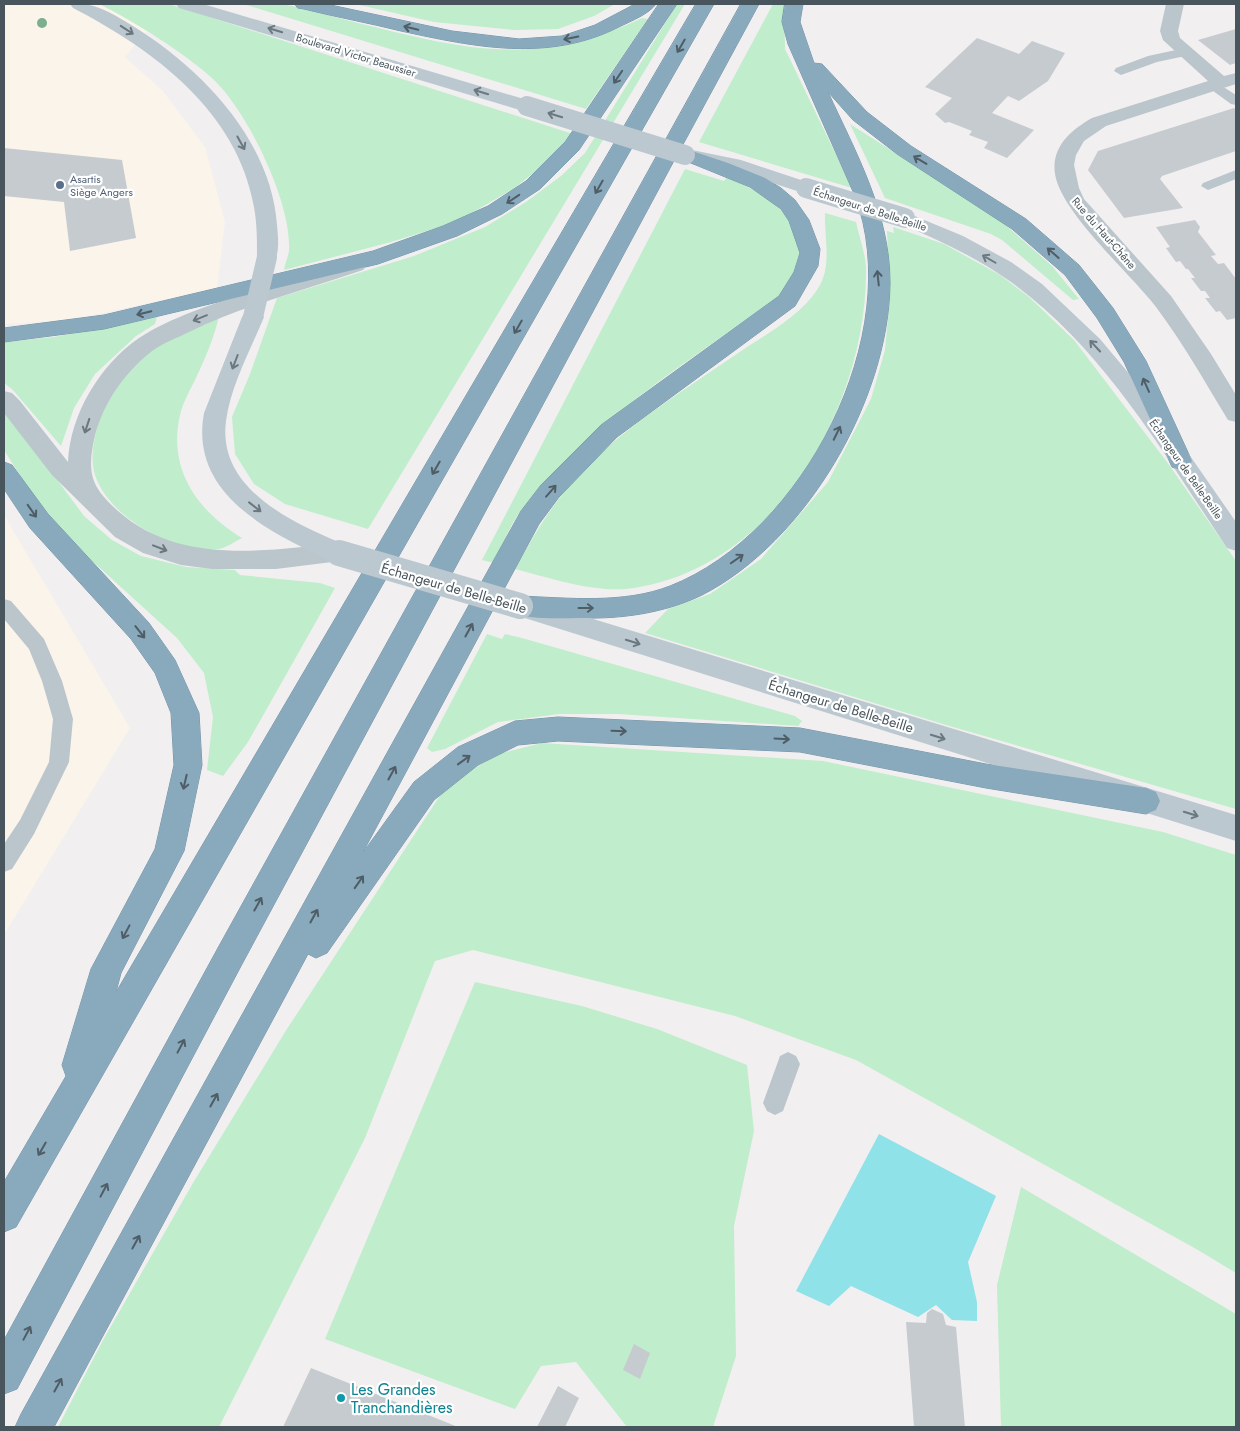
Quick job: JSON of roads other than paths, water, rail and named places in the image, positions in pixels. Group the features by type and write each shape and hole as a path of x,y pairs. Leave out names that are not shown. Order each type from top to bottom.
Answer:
{"highway":[{"path":"304,4 454,38 509,45 536,44 583,36 611,25 646,4"},
{"path":"4,335 104,322 378,258 434,238 495,210 533,186 572,146 668,4"},
{"path":"4,1215 705,4"},
{"path":"4,1376 239,938 750,4"},
{"path":"520,606 589,608 622,606 656,600 694,588 752,548 781,521 811,481 836,436 855,396 870,356 880,290 871,212 797,44 791,22 794,4"},
{"path":"797,44 823,76 860,116 904,150 1020,224 1072,270 1105,314 1136,361 1180,461"},
{"path":"34,1427 241,1051 530,518 550,491 609,431 787,301 803,277 810,252 804,230 792,209 776,193 732,168 685,155"},
{"path":"4,471 39,521 140,631 166,668 185,714 188,765 169,851 106,969 66,1107"},
{"path":"241,1051 424,791 468,756 515,734 558,728 800,740 977,774 1146,801"}],"street":[{"name":"Boulevard Victor Beaussier","path":"186,4 685,155"},
{"path":"1175,4 1168,31 1172,40 1224,82"},
{"name":"Échangeur de Belle-Beille","path":"81,5 111,20 163,55 192,80 228,120 252,165 263,201 267,224 267,258 253,317 218,407 214,423 217,458 224,475 252,505 286,528 339,553 520,606 1236,828"},
{"name":"Rue du Haut-Chêne","path":"1224,82 1113,116 1084,129 1074,139 1067,151 1064,175 1075,201 1163,301 1203,358 1236,414"},
{"name":"Échangeur de Belle-Beille","path":"732,168 905,218 936,231 991,260 1033,288 1071,321 1107,359 1236,541"},
{"path":"85,492 79,458 86,424 107,383 144,346 187,323 224,309 378,258"},
{"path":"4,399 12,406 60,469 85,492 111,521 139,540 169,552 196,559 257,560 339,553"}],"lane":[{"path":"1121,71 1154,59 1185,52"},
{"path":"1224,82 1236,101"},
{"path":"1208,186 1236,174"},
{"path":"4,606 37,646 52,681 62,719 59,762 27,827 4,862"},
{"path":"775,1103 788,1064"}],"water":[{"path":"879,1134 996,1196 968,1262 977,1302 977,1321 952,1320 936,1305 918,1317 851,1286 829,1306 796,1291"}],"place":[{"name":"Asartis Siège Angers","path":"60,185"},
{"name":"Les Grandes Tranchandières","path":"341,1398"}]}
